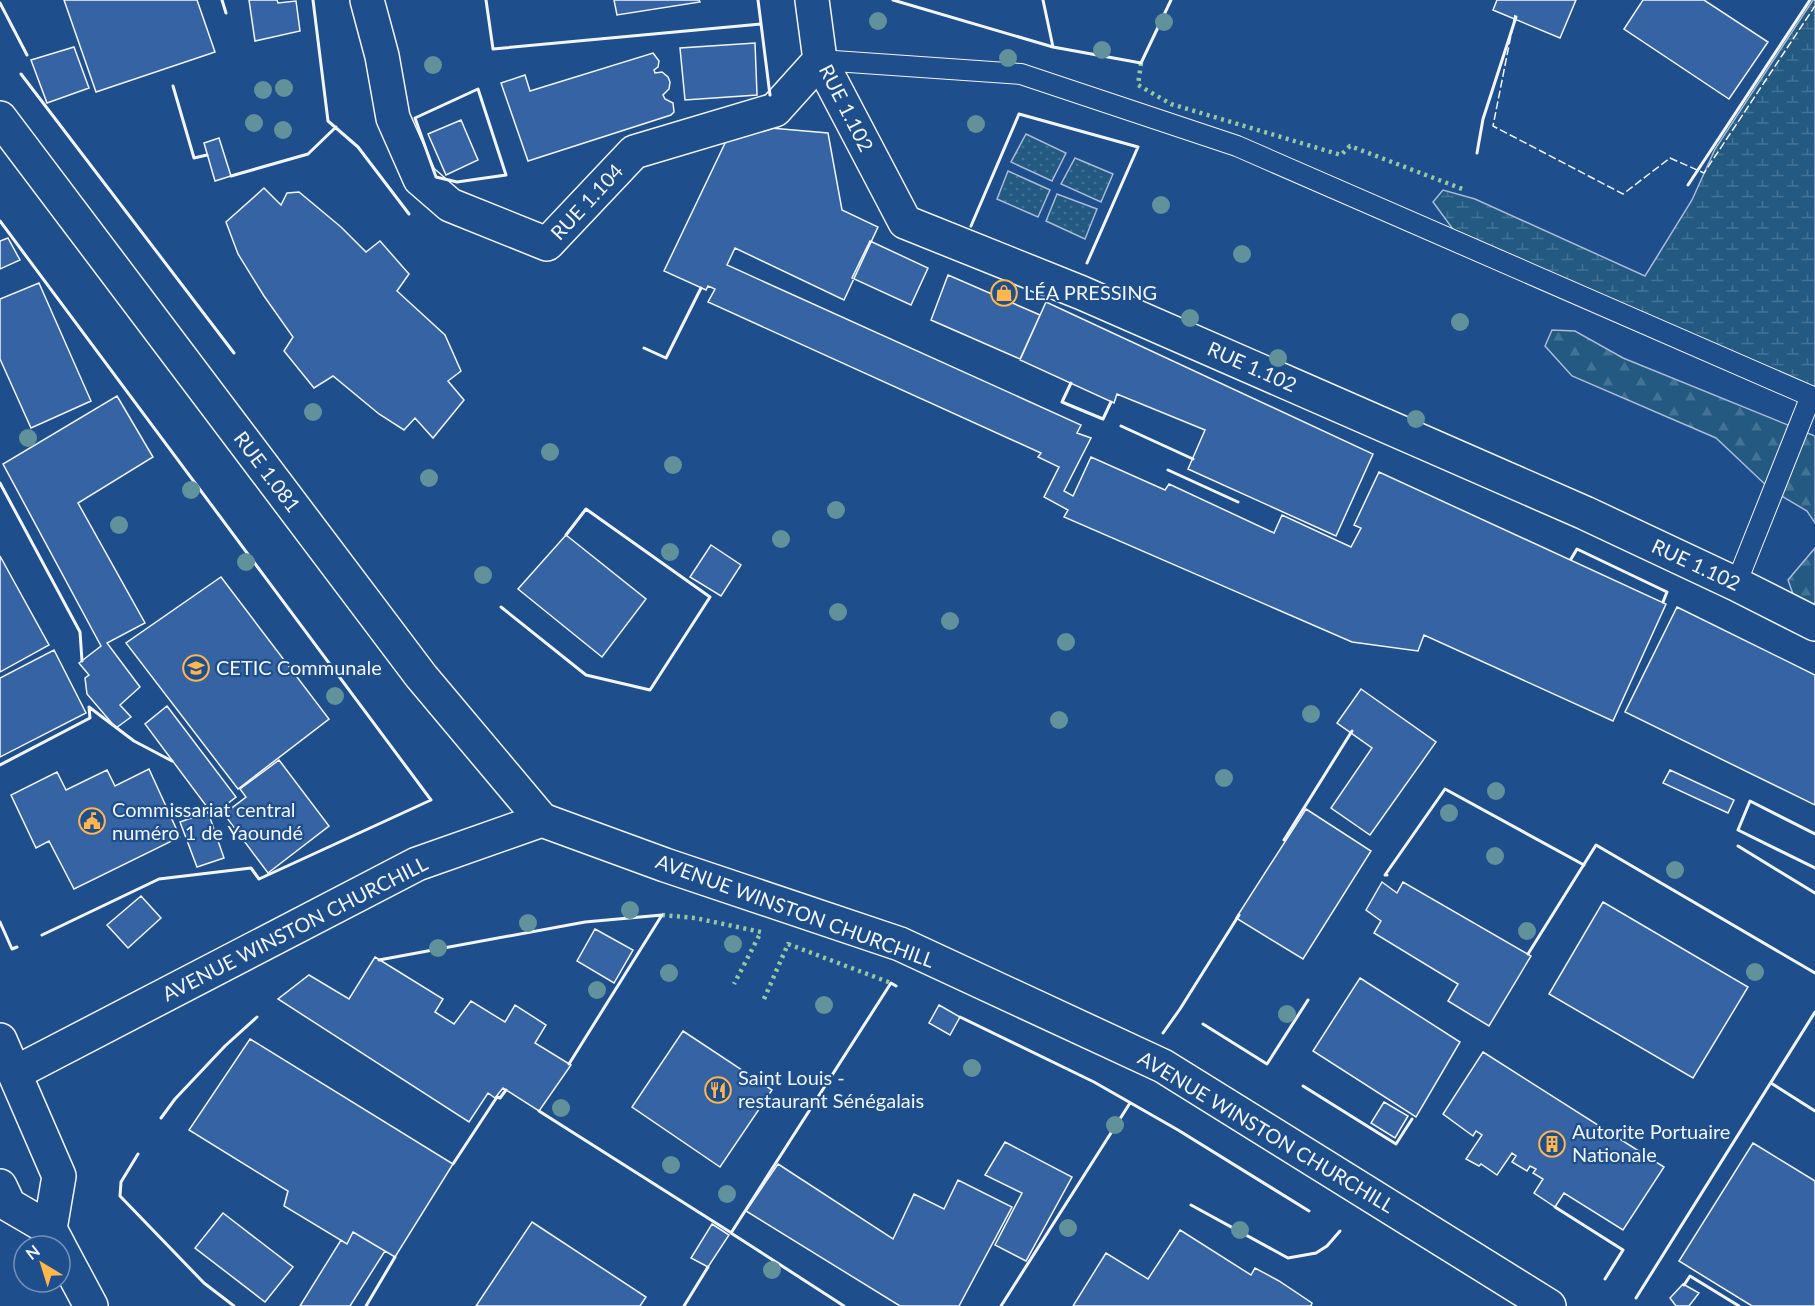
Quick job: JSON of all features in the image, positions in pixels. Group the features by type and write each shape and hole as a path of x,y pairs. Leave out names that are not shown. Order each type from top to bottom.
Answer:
{"main road":[{"name":"RUE 1.104","path":"367,0 382,56 393,118 420,180 450,205 547,244 634,152 775,110 820,60"},
{"name":"RUE 1.102","path":"812,0 820,60 905,222 1093,298 1585,513 1815,624"},
{"name":"RUE 1.081","path":"0,118 421,676 542,820"},
{"name":"AVENUE WINSTON CHURCHILL","path":"15,1073 417,864 542,820 665,865 900,944 1163,1066 1549,1306"},
{"path":"0,1040 58,1176 56,1234"},
{"path":"0,1186 9,1205 47,1234"},
{"path":"72,1271 91,1306"}],"lane":[{"path":"820,60 1021,74 1237,146 1813,397 1736,584"}],"green space":[{"path":"1815,0 1815,405 1455,232 1433,202 1443,190 1475,199 1645,276 1692,200 1715,149"},
{"path":"1026,134 1066,153 1052,181 1011,162"},
{"path":"1075,158 1113,174 1101,202 1061,184"},
{"path":"1008,171 1050,190 1038,217 997,199"},
{"path":"1057,194 1097,209 1085,239 1046,221"},
{"path":"1552,330 1575,331 1623,358 1815,436 1815,523 1807,511 1770,489 1716,438 1572,376 1545,346"},
{"path":"1815,548 1815,617 1794,597 1788,580"}],"building":[{"path":"64,0 197,0 215,52 96,92"},
{"path":"249,0 277,0 278,3 296,1 300,31 255,41"},
{"path":"614,0 699,0 700,2 617,15"},
{"path":"1497,0 1576,0 1560,38 1493,10"},
{"path":"1643,0 1704,0 1768,42 1729,99 1624,29"},
{"path":"755,43 757,95 685,100 680,48"},
{"path":"74,47 89,88 47,103 31,60"},
{"path":"653,53 659,61 658,67 654,70 655,73 662,72 670,82 669,89 663,95 665,99 673,103 674,112 671,115 528,161 501,83 525,75 530,91"},
{"path":"461,120 478,160 446,175 428,134"},
{"path":"748,126 828,133 842,210 878,227 844,300 735,248 727,265 1081,425 1077,433 1091,438 1064,491 1073,496 1091,457 1165,490 1169,484 1274,533 1282,515 1351,547 1361,528 1354,525 1379,472 1666,604 1613,721 1424,635 1418,651 1352,642 1064,517 1068,510 1044,497 1059,467 1038,457 1041,453 708,302 715,289 708,286 706,290 664,271 727,139"},
{"path":"219,138 231,176 215,181 204,143"},
{"path":"264,188 281,205 287,193 299,192 341,227 366,252 380,241 409,274 397,291 445,335 461,371 448,381 464,400 433,438 415,418 404,430 379,414 333,376 314,388 284,351 293,337 238,254 226,222"},
{"path":"8,238 20,260 0,269 0,241"},
{"path":"870,241 928,268 911,305 852,278"},
{"path":"948,275 1040,315 1020,359 931,320"},
{"path":"39,283 91,401 31,428 0,359 0,299"},
{"path":"1046,302 1373,454 1336,536 1188,469 1205,430 1117,394 1114,403 1020,360"},
{"path":"117,396 153,457 78,503 145,623 107,643 140,687 120,705 131,717 116,728 87,694 85,678 89,675 79,663 101,646 3,464"},
{"path":"566,535 646,599 602,657 518,589"},
{"path":"711,545 741,565 721,596 690,577"},
{"path":"0,556 49,645 0,672"},
{"path":"221,577 329,719 238,789 126,643"},
{"path":"1677,607 1815,675 1815,805 1625,712"},
{"path":"54,650 86,713 0,757 0,678"},
{"path":"1361,689 1436,742 1370,835 1331,808 1372,748 1337,723"},
{"path":"167,706 236,797 213,815 145,724"},
{"path":"279,760 329,826 268,873 224,814 246,797 240,789"},
{"path":"149,769 180,837 74,889 49,841 36,848 11,795 57,772 66,790 107,770 115,786"},
{"path":"1670,770 1734,800 1728,813 1663,783"},
{"path":"1306,809 1371,851 1303,959 1236,918"},
{"path":"208,812 224,858 197,867 180,822"},
{"path":"1382,882 1397,893 1403,882 1531,956 1489,1026 1448,1001 1458,984 1374,933 1381,921 1366,910"},
{"path":"141,896 161,918 128,948 107,925"},
{"path":"1603,902 1748,987 1693,1078 1549,994"},
{"path":"595,929 633,950 614,983 577,961"},
{"path":"375,957 443,999 435,1012 454,1024 471,1001 505,1022 515,1005 546,1025 535,1043 571,1065 539,1111 503,1088 495,1098 488,1093 469,1122 278,999 309,975 349,999"},
{"path":"1360,978 1460,1042 1416,1117 1313,1051"},
{"path":"939,1005 960,1017 950,1035 929,1023"},
{"path":"683,1031 772,1090 720,1167 632,1107"},
{"path":"250,1039 453,1164 395,1257 353,1232 347,1244 284,1206 288,1191 189,1130"},
{"name":"Autorite Portuaire Nationale","path":"1483,1052 1664,1167 1623,1230 1564,1193 1555,1207 1534,1193 1543,1179 1533,1173 1536,1169 1530,1166 1527,1171 1512,1162 1516,1156 1512,1153 1497,1175 1481,1164 1479,1166 1466,1159 1482,1135 1476,1131 1473,1136 1443,1114"},
{"path":"1384,1102 1408,1116 1395,1138 1371,1123"},
{"path":"1005,1142 1072,1177 1026,1261 995,1245 1022,1193 985,1175"},
{"path":"1753,1143 1815,1181 1815,1306 1752,1306 1679,1261"},
{"path":"778,1164 893,1239 914,1194 944,1209 958,1180 1012,1207 959,1306 900,1306 746,1211"},
{"path":"223,1213 293,1267 265,1302 195,1248"},
{"path":"532,1222 646,1297 640,1306 476,1306"},
{"path":"712,1224 729,1235 708,1267 691,1258"},
{"path":"1180,1230 1251,1275 1255,1268 1279,1281 1312,1303 1311,1306 1073,1306 1106,1253 1148,1279"},
{"path":"353,1232 385,1251 350,1306 300,1306 341,1240 347,1244"},
{"path":"1683,1284 1699,1293 1689,1306 1676,1306 1670,1298"}],"hedge":[{"path":"1141,63 1138,85 1171,104 1341,155 1350,146 1465,190"},
{"path":"662,915 695,918 761,932 734,984"},
{"path":"764,999 788,944 891,983"}],"fence":[{"path":"1515,15 1493,126 1623,194 1670,158 1704,173 1815,6"}],"wall":[{"path":"222,0 226,13"},
{"path":"313,0 328,121 358,147 409,214"},
{"path":"486,0 493,49 761,24"},
{"path":"758,0 770,95"},
{"path":"893,0 1053,47 1141,63 1171,0"},
{"path":"1043,0 1053,47"},
{"path":"1688,185 1810,0"},
{"path":"0,3 27,55"},
{"path":"1477,153 1483,119 1516,17"},
{"path":"21,74 234,353"},
{"path":"173,86 194,158 207,155"},
{"path":"478,89 506,175 457,182 436,177 415,118 478,89"},
{"path":"971,226 1019,114 1138,147 1087,263"},
{"path":"231,176 308,154 336,127"},
{"path":"0,221 431,800 259,879 251,868 159,879 42,935"},
{"path":"644,348 666,358 701,288"},
{"path":"1071,383 1062,402 1103,419 1111,402"},
{"path":"1121,426 1193,459"},
{"path":"1168,470 1238,502"},
{"path":"0,483 80,632 82,661"},
{"path":"501,607 586,675 650,690 710,597 586,509 566,535"},
{"path":"1571,559 1577,549 1667,592 1663,602"},
{"path":"89,707 134,741 172,761"},
{"path":"0,765 90,718 89,707"},
{"path":"1284,840 1352,731"},
{"path":"1387,875 1385,875 1445,789 1584,865"},
{"path":"1815,834 1750,801 1738,830 1815,868"},
{"path":"1528,954 1596,845 1815,973"},
{"path":"1738,846 1815,893"},
{"path":"379,960 585,922 662,915 569,1064"},
{"path":"1163,1033 1239,915"},
{"path":"0,922 12,949 17,947"},
{"path":"844,1306 731,1233 891,983 896,986"},
{"path":"1203,1024 1267,1064 1308,1000"},
{"path":"1636,1298 1815,1012"},
{"path":"161,1118 175,1099 225,1046 257,1017"},
{"path":"960,1017 1094,1082 1178,1130 1309,1211"},
{"path":"1771,1083 1815,1111"},
{"path":"1303,1086 1396,1144 1412,1119"},
{"path":"453,1164 497,1097 500,1098 506,1090"},
{"path":"1001,1306 1130,1103"},
{"path":"539,1111 730,1232"},
{"path":"138,1154 121,1182 120,1196 204,1283 234,1306"},
{"path":"1191,1205 1288,1258 1316,1253 1327,1246 1340,1231"},
{"path":"1555,1207 1623,1250 1605,1279"},
{"path":"366,1306 395,1257"},
{"path":"684,1306 708,1267"},
{"path":"1684,1285 1690,1276 1739,1306"}],"place":[{"name":"LÉA PRESSING","path":"1004,293"},
{"name":"CETIC Communale","path":"196,668"},
{"name":"Commissariat central numéro 1 de Yaoundé","path":"92,821"},
{"name":"Saint Louis - restaurant Sénégalais","path":"718,1090"},
{"name":"Autorite Portuaire Nationale","path":"1552,1144"}]}
